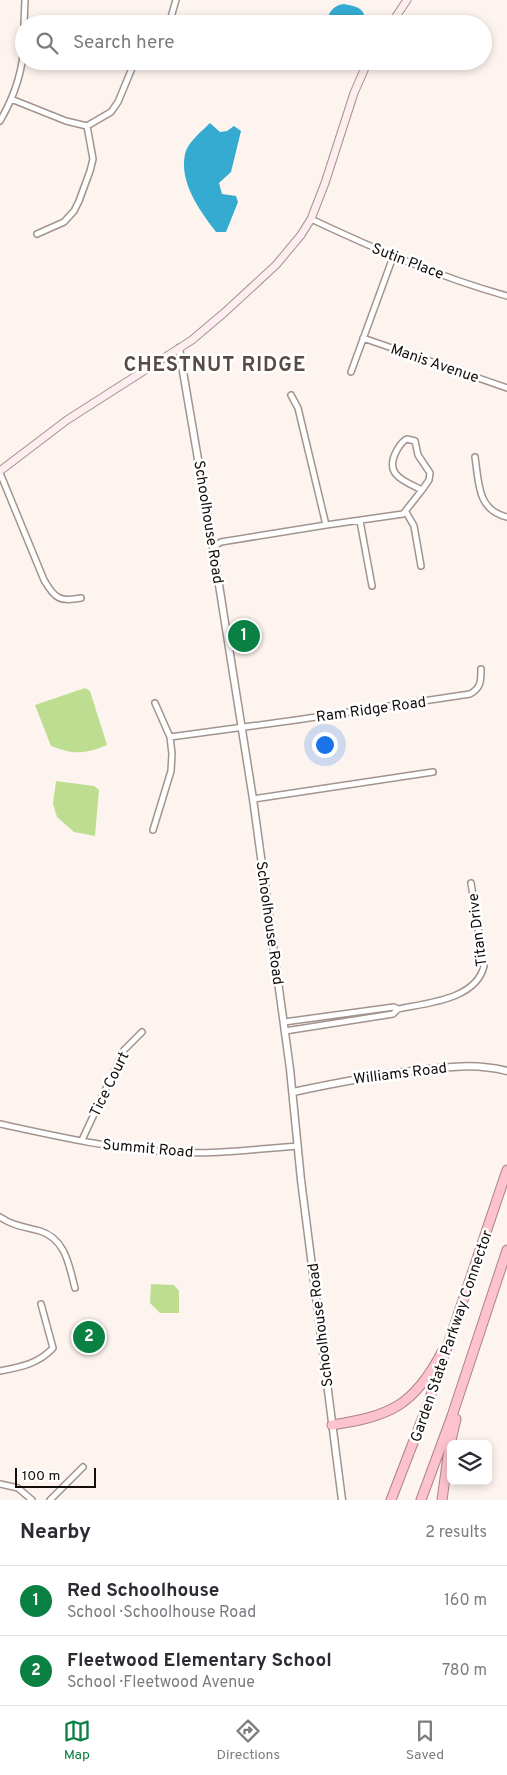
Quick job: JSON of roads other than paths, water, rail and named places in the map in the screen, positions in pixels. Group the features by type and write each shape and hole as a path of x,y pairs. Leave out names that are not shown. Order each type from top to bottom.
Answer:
{"highway":[{"name":"Garden State Parkway Connector","path":"391,1500 425,1414 507,1170"},
{"name":"Garden State Parkway Connector","path":"420,1500 445,1435 507,1250"},
{"path":"332,1425 378,1416 392,1410 410,1397 421,1386 434,1367 456,1322"},
{"path":"442,1500 451,1442 470,1360"}],"main road":[{"path":"397,15 407,0"},
{"path":"0,472 67,420 179,348 225,312 276,265 311,220 354,93 364,70"}],"street":[{"path":"24,15 25,0"},
{"path":"172,15 176,0"},
{"path":"0,122 17,85 21,70"},
{"path":"11,99 66,121 87,126 111,112 118,102 131,70"},
{"path":"37,234 64,222 74,211 79,201 90,171 92,159 87,126"},
{"name":"Sutin Place","path":"311,220 393,257 476,287 507,296"},
{"path":"351,372 393,257"},
{"name":"Manis Avenue","path":"363,338 507,388"},
{"name":"Schoolhouse Road","path":"179,348 253,799 293,1092 342,1500"},
{"path":"291,395 298,408 326,525"},
{"path":"213,547 221,542 403,514 406,512 422,490 429,480 430,473 418,455 415,441 407,438 393,457 393,469 400,478 422,490"},
{"path":"475,457 480,490 484,502 489,509 507,517"},
{"path":"0,472 50,591 58,598 67,601 82,598"},
{"path":"406,512 414,526 421,566"},
{"path":"360,521 372,586"},
{"name":"Ram Ridge Road","path":"170,737 470,694 480,686 481,669"},
{"path":"153,830 171,771 172,754 170,737 155,703"},
{"path":"253,799 433,772"},
{"name":"Titan Drive","path":"285,1031 393,1014 398,1010 458,994 476,982 482,974 484,966 471,883"},
{"name":"Titan Drive","path":"284,1022 394,1007 398,1010"},
{"name":"Tice Court","path":"82,1140 124,1050 142,1032"},
{"name":"Williams Road","path":"293,1092 374,1076 457,1066 482,1065 507,1071"},
{"name":"Summit Road","path":"0,1124 117,1147 170,1152 204,1152 298,1146"},
{"path":"0,1217 26,1229 42,1232 60,1242 67,1258 75,1288"},
{"path":"0,1371 20,1367 43,1358 53,1348 41,1304"},
{"path":"50,1500 83,1466"},
{"path":"0,1484 18,1488 32,1500"}],"water":[{"path":"336,6 356,7 360,9 364,15 329,15"},
{"path":"210,123 220,132 227,131 234,126 241,131 231,172 219,183 222,194 236,196 238,202 226,232 216,232 210,224 192,196 185,175 185,154 189,145"}],"place":[{"name":"Red Schoolhouse","path":"244,636"},
{"name":"Fleetwood Elementary School","path":"89,1337"}],"district":[{"name":"CHESTNUT RIDGE","path":"215,364"}]}
